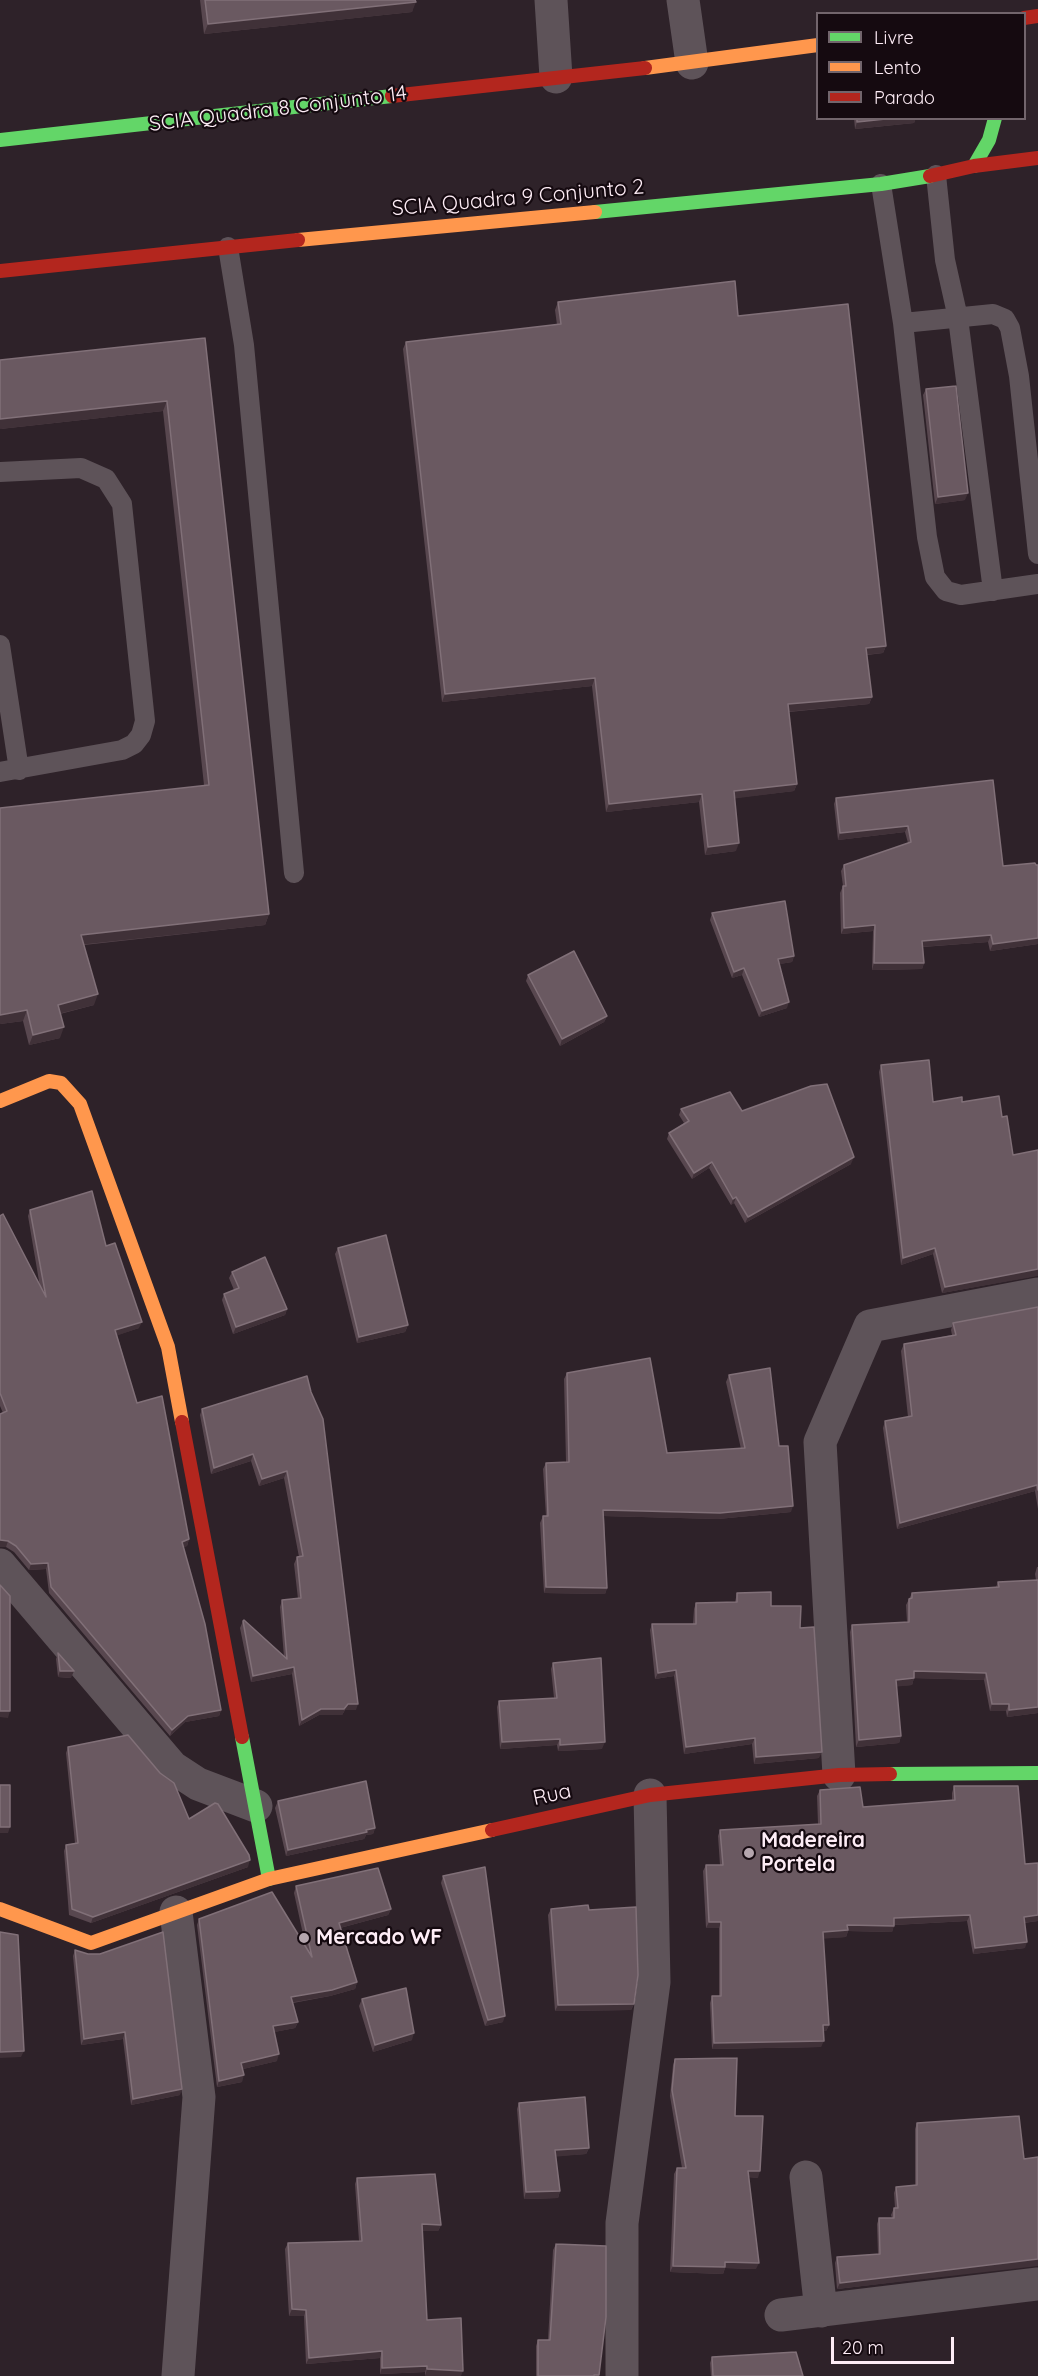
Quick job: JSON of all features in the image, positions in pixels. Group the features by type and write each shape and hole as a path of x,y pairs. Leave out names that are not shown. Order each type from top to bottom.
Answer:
{"street":[{"path":"551,0 556,77"},
{"path":"683,0 692,63"},
{"name":"SCIA Quadra 8 Conjunto 14","path":"0,141 692,63 816,45"},
{"path":"974,166 989,140 994,120"},
{"name":"SCIA Quadra 9 Conjunto 2","path":"0,271 881,184 974,166 1038,158"},
{"path":"0,1101 49,1082 61,1083 80,1104 168,1347 269,1879"},
{"path":"839,1775 820,1442 870,1326 1038,1294"},
{"path":"0,1565 172,1767 198,1785 256,1806"},
{"name":"Rua","path":"0,1909 91,1943 269,1879 650,1795 839,1775 1038,1773"},
{"path":"622,2376 622,2223 654,1982 650,1795"},
{"path":"177,1912 199,2097 178,2376"},
{"path":"806,2177 821,2311"},
{"path":"781,2315 1038,2284"}],"lane":[{"path":"936,175 945,260 958,318 993,591"},
{"path":"881,184 903,323 927,537 935,577 946,591 961,595 1038,584"},
{"path":"228,247 244,345 294,873"},
{"path":"903,323 993,314 1005,319 1010,328 1019,376 1038,554"},
{"path":"0,472 81,468 106,479 122,504 145,722 141,735 134,744 122,750 9,771 0,645"}],"building":[{"path":"205,0 415,0 416,2 208,24"},
{"path":"735,281 738,316 848,304 886,646 866,648 872,697 788,704 797,784 734,791 739,843 708,847 702,794 609,804 595,678 445,694 406,342 561,324 558,302"},
{"path":"205,338 269,914 81,935 98,994 58,1005 64,1027 33,1035 27,1010 0,1015 0,808 209,785 167,401 0,419 0,360"},
{"path":"956,386 968,493 938,497 926,389"},
{"path":"993,780 1003,866 1035,863 1038,865 1038,938 993,944 991,935 922,941 924,963 874,963 875,925 844,928 843,886 846,886 844,865 911,842 908,826 840,833 836,798"},
{"path":"785,901 794,956 778,959 789,1002 762,1011 744,968 734,972 712,913"},
{"path":"574,951 607,1016 562,1039 528,975"},
{"path":"929,1060 933,1102 962,1097 962,1102 999,1096 1002,1117 1007,1116 1013,1155 1038,1150 1038,1269 945,1287 935,1248 903,1258 881,1065"},
{"path":"827,1084 854,1157 748,1217 736,1197 733,1199 712,1162 694,1173 669,1133 689,1121 681,1109 730,1092 742,1111 811,1086"},
{"path":"92,1191 106,1246 115,1243 142,1322 115,1330 137,1403 162,1396 189,1539 182,1542 205,1624 221,1710 188,1716 172,1730 51,1587 48,1563 31,1564 16,1546 8,1541 0,1540 0,1414 7,1411 0,1393 0,1216 3,1214 46,1297 30,1210"},
{"path":"386,1235 408,1325 359,1337 338,1248"},
{"path":"265,1257 287,1309 236,1327 224,1294 239,1288 232,1272"},
{"path":"1038,1307 1038,1490 1037,1485 900,1523 885,1421 912,1416 904,1344 956,1335 953,1323"},
{"path":"650,1358 667,1453 745,1448 729,1375 770,1368 779,1446 788,1446 793,1506 720,1513 603,1510 607,1588 546,1587 543,1516 548,1516 546,1463 569,1462 567,1373"},
{"path":"307,1376 311,1392 323,1419 358,1704 348,1704 344,1709 321,1709 302,1720 294,1667 253,1676 243,1621 287,1659 282,1600 301,1598 297,1557 303,1556 287,1471 262,1479 253,1454 214,1468 202,1409"},
{"path":"1038,1580 1038,1707 1009,1710 1009,1704 992,1704 986,1673 914,1671 914,1678 896,1680 901,1736 859,1740 852,1625 909,1622 909,1599 912,1598 912,1593 999,1587 998,1582"},
{"path":"0,1585 10,1596 10,1711 0,1711"},
{"path":"771,1592 771,1606 801,1606 800,1628 814,1627 822,1752 756,1757 755,1738 686,1747 676,1670 658,1673 652,1624 696,1624 696,1603 737,1602 737,1593"},
{"path":"58,1653 74,1671 60,1671"},
{"path":"601,1658 605,1742 560,1745 560,1739 502,1742 499,1701 557,1698 553,1663"},
{"path":"128,1735 160,1773 174,1783 189,1819 215,1803 218,1804 250,1860 93,1917 72,1909 66,1845 78,1843 68,1747"},
{"path":"366,1781 375,1828 366,1830 367,1832 288,1850 278,1801"},
{"path":"0,1785 10,1785 10,1827 0,1827"},
{"path":"954,1786 1018,1786 1025,1864 1038,1863 1038,1915 1024,1917 1027,1942 975,1948 970,1915 894,1918 894,1926 847,1925 848,1930 823,1932 829,2025 823,2025 824,2041 714,2043 712,1996 721,1996 721,1922 709,1922 706,1865 723,1865 720,1830 821,1824 820,1790 860,1787 863,1807 955,1800"},
{"path":"485,1867 505,2016 488,2020 443,1876"},
{"path":"378,1868 391,1909 339,1923 357,1982 332,1990 291,1997 298,2022 273,2026 279,2054 241,2063 244,2075 219,2081 199,1919 272,1892 312,1957 296,1886"},
{"path":"588,1905 589,1910 636,1907 638,1975 634,2004 558,2005 551,1909"},
{"path":"0,1932 18,1935 24,2051 0,2052"},
{"path":"163,1932 182,2089 133,2099 125,2032 84,2039 75,1950 88,1954 100,1954"},
{"path":"406,1988 414,2033 375,2045 362,1999"},
{"path":"737,2058 735,2116 763,2116 760,2171 748,2171 759,2263 725,2262 725,2267 673,2266 677,2168 686,2168 672,2090 675,2059"},
{"path":"585,2097 589,2148 555,2150 560,2191 526,2192 519,2103"},
{"path":"1019,2116 1024,2159 1038,2157 1038,2259 840,2283 837,2257 880,2254 879,2218 894,2218 894,2208 898,2208 896,2187 917,2185 917,2123"},
{"path":"435,2174 441,2225 422,2224 427,2320 461,2318 463,2371 427,2369 427,2366 382,2368 382,2351 309,2358 306,2310 292,2309 288,2243 362,2241 357,2178"},
{"path":"556,2244 606,2246 606,2317 599,2375 538,2376 538,2340 550,2340"},
{"path":"796,2352 803,2376 713,2376 712,2357"}],"traffic: fast":[{"path":"0,140 392,96"},
{"path":"974,166 989,140 994,120"},
{"path":"595,212 881,184 930,176"},
{"path":"242,1737 269,1879"},
{"path":"890,1774 1038,1773"}],"traffic: slow":[{"path":"645,68 816,45"},
{"path":"298,240 595,212"},
{"path":"0,1101 49,1081 61,1083 80,1104 168,1347 182,1422"},
{"path":"0,1909 91,1943 269,1879 492,1830"}],"traffic: jam":[{"path":"1026,18 1038,16"},
{"path":"392,96 645,68"},
{"path":"930,176 974,166 1038,158"},
{"path":"0,271 298,240"},
{"path":"182,1422 242,1737"},
{"path":"492,1830 650,1795 839,1775 890,1774"}],"place":[{"name":"Madereira Portela","path":"749,1853"},
{"name":"Mercado WF","path":"304,1938"}]}
